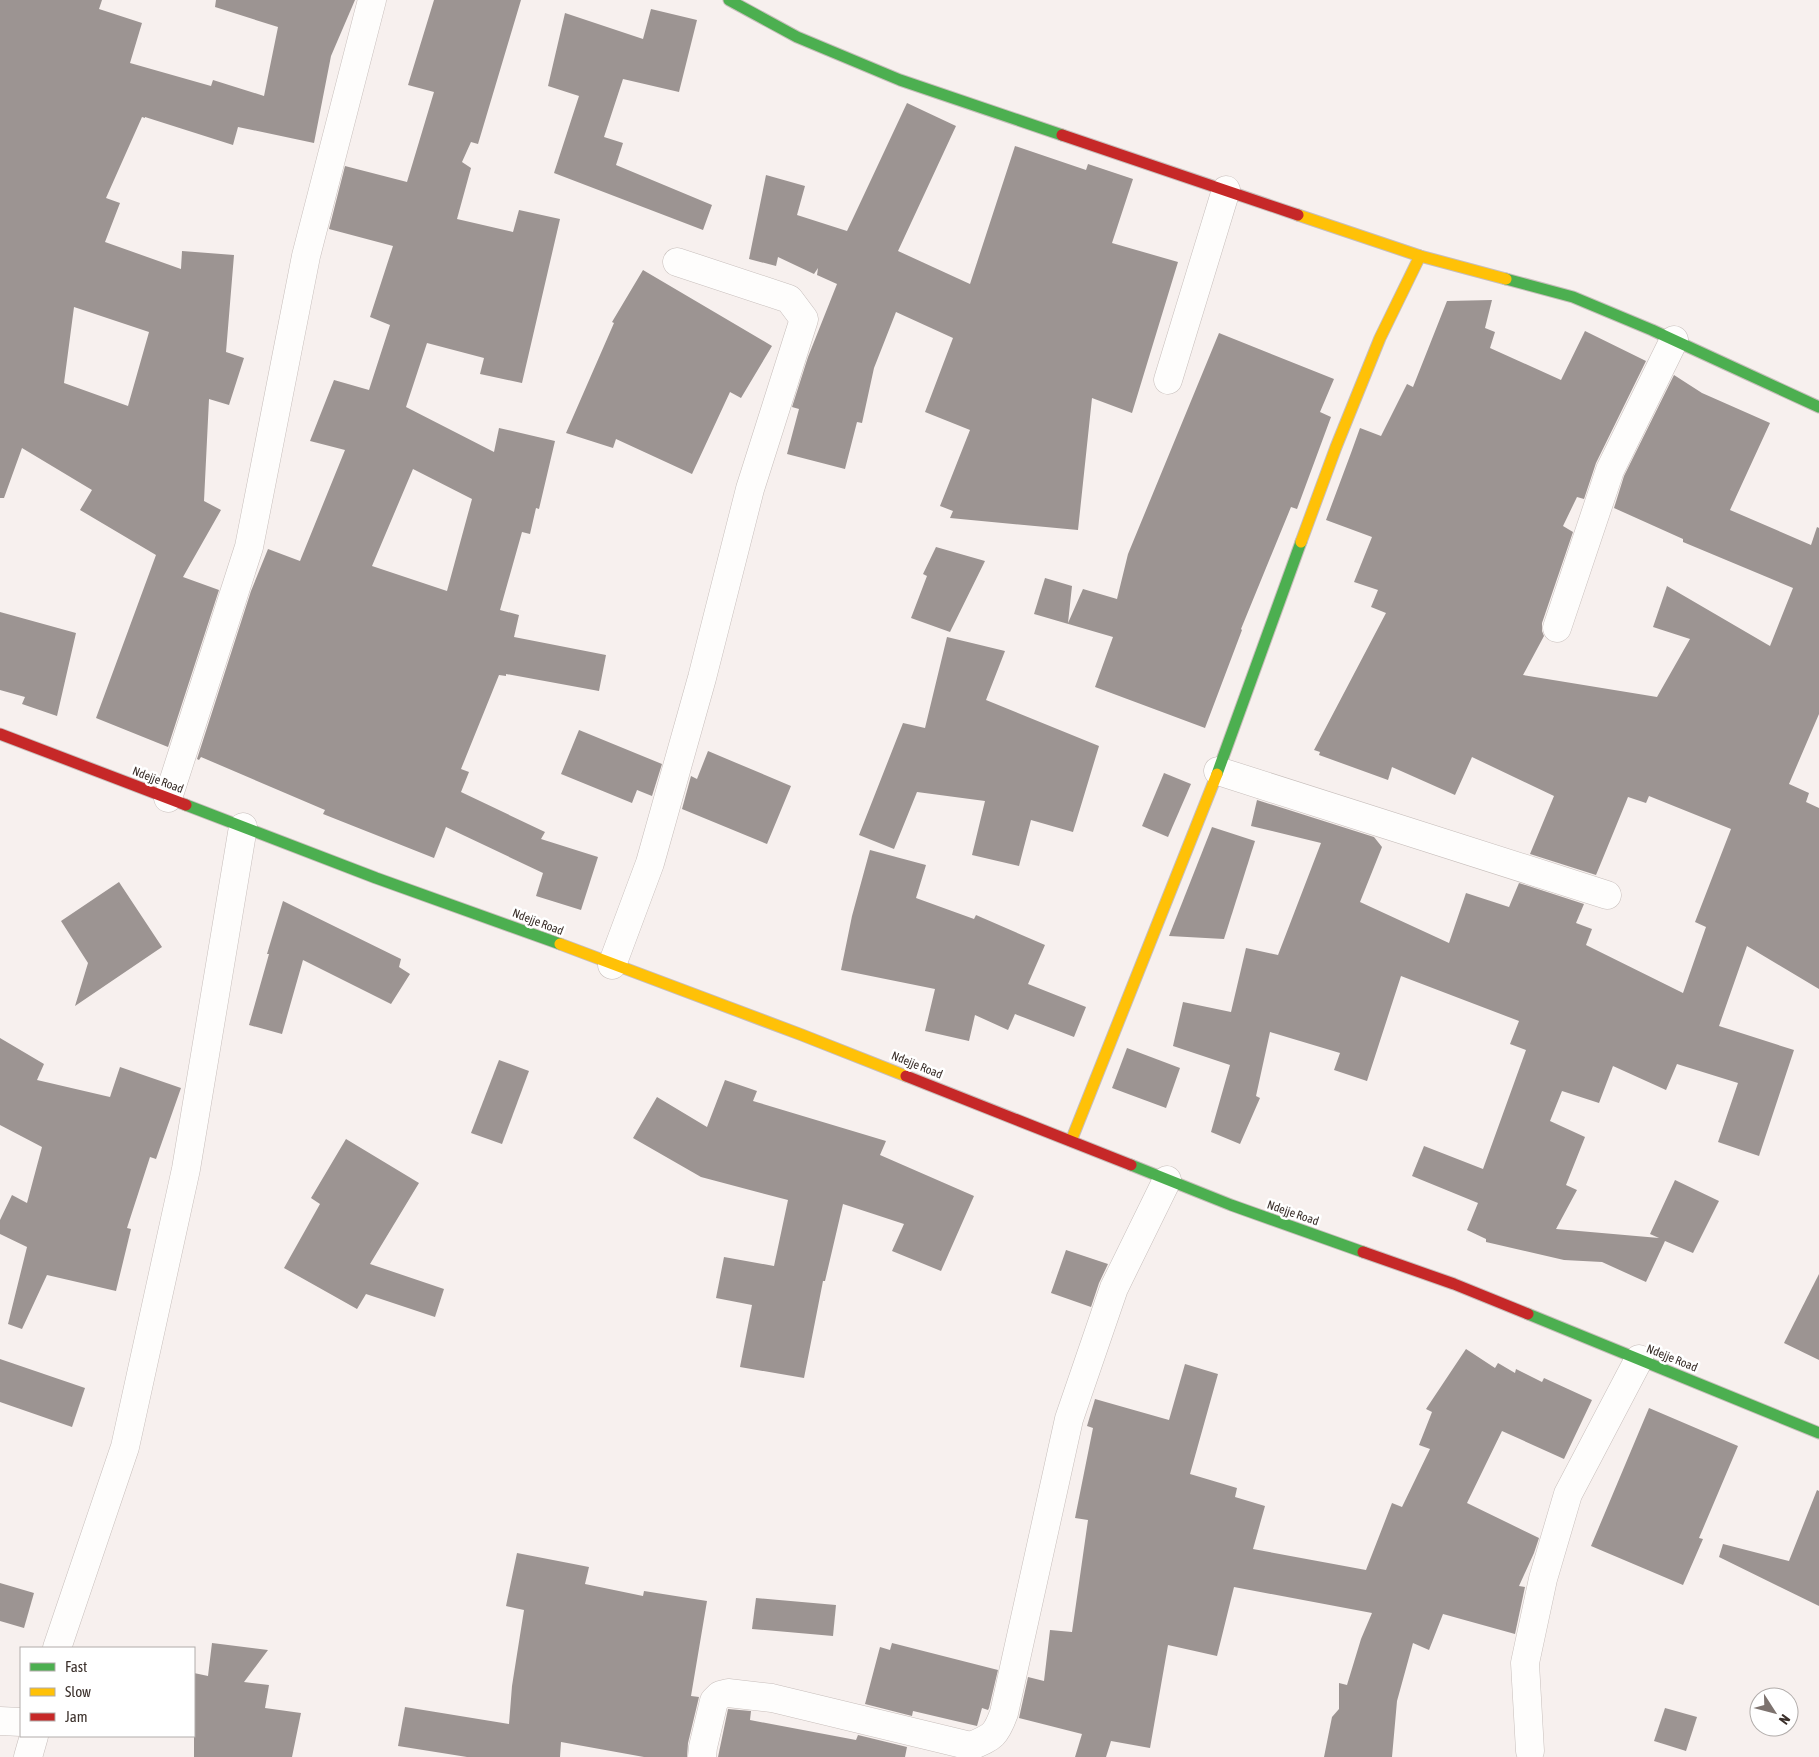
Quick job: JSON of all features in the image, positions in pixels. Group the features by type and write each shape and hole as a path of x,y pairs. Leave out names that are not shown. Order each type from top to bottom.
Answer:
{"street":[{"path":"168,798 249,547 306,256 372,0"},
{"path":"729,0 797,37 900,80 1420,256 1573,297 1674,340 1819,407"},
{"path":"1168,380 1226,190"},
{"path":"1071,1141 1218,771 1336,447 1380,338 1420,256"},
{"path":"612,965 650,863 702,678 750,489 804,319 789,299 677,262"},
{"path":"1557,628 1610,470 1674,340"},
{"name":"Ndejje Road","path":"0,734 376,878 802,1035 1231,1206 1454,1284 1819,1433"},
{"path":"1218,771 1607,895"},
{"path":"57,1647 125,1447 186,1169 243,826"},
{"path":"702,1757 702,1747 714,1701 720,1695 728,1692 772,1698 971,1746 988,1739 998,1730 1004,1714 1070,1419 1114,1288 1167,1180"},
{"path":"1530,1751 1524,1662 1543,1579 1568,1494 1639,1359"},
{"path":"0,1720 20,1722"},
{"path":"28,1757 34,1737"}],"building":[{"path":"0,0 102,0 99,9 142,23 130,63 211,86 213,80 264,96 278,27 215,7 216,0 355,0 331,56 314,143 238,127 233,145 142,117 106,198 120,203 105,242 181,269 182,251 234,255 226,352 244,358 229,405 209,399 204,501 221,510 183,577 219,590 168,747 96,718 156,555 80,510 92,490 22,448 4,498 0,498","holes":["74,307 149,332 128,406 64,383"]},
{"path":"434,0 521,0 478,144 471,142 462,162 471,168 457,219 513,232 519,210 560,219 522,383 480,374 484,358 427,343 406,407 494,452 499,428 555,441 539,509 536,508 530,534 522,532 500,610 519,615 514,637 606,655 599,691 506,674 506,676 499,675 461,769 469,772 461,792 545,832 541,839 598,857 581,910 536,896 543,873 446,827 434,858 323,814 325,810 201,757 199,760 197,759 251,591 268,549 300,561 345,450 310,441 334,380 369,390 390,325 370,317 393,246 329,229 345,166 407,182 434,92 408,85","holes":["413,469 472,499 447,591 372,566"]},
{"path":"651,9 697,20 679,92 623,79 604,137 623,143 616,165 712,205 703,230 554,173 579,96 548,86 565,13 643,39"},
{"path":"907,103 956,126 898,251 970,284 1015,146 1086,170 1088,164 1133,179 1112,243 1178,262 1132,413 1092,398 1078,530 950,518 953,511 940,506 970,430 925,412 953,338 896,312 874,368 862,423 857,422 845,469 787,454 799,409 792,407 808,357 837,284 817,275 818,268 814,274 778,257 776,266 749,259 766,175 805,186 797,215 847,231"},
{"path":"643,270 772,346 741,398 730,392 692,474 616,439 613,448 566,433 614,323 612,322"},
{"path":"1492,300 1485,328 1495,332 1490,348 1561,380 1585,331 1646,361 1596,463 1584,499 1577,497 1563,526 1573,532 1542,623 1544,636 1523,675 1657,697 1690,639 1653,627 1667,586 1770,646 1793,588 1683,542 1683,539 1614,508 1624,476 1674,375 1702,393 1770,423 1730,510 1811,545 1817,527 1819,528 1819,714 1789,784 1809,793 1806,802 1819,808 1819,989 1747,946 1719,1026 1794,1050 1759,1156 1718,1142 1738,1083 1677,1064 1666,1090 1613,1066 1599,1103 1562,1091 1550,1121 1585,1137 1566,1185 1577,1190 1556,1229 1659,1238 1650,1234 1675,1180 1719,1201 1693,1253 1665,1241 1646,1282 1602,1262 1564,1260 1486,1242 1486,1239 1467,1230 1478,1203 1412,1176 1424,1146 1483,1169 1526,1050 1510,1044 1519,1021 1401,976 1367,1081 1334,1070 1340,1053 1270,1032 1256,1096 1260,1098 1240,1144 1211,1132 1230,1065 1173,1046 1183,1002 1231,1012 1246,948 1278,955 1321,843 1251,826 1257,800 1374,837 1382,847 1360,902 1449,943 1466,893 1509,907 1519,883 1584,904 1576,923 1592,929 1586,945 1683,993 1706,927 1695,922 1731,829 1649,796 1646,803 1628,797 1596,875 1530,854 1554,796 1472,757 1455,795 1392,767 1388,780 1319,755 1320,752 1314,750 1386,613 1371,607 1378,590 1354,582 1372,537 1326,520 1360,428 1381,436 1407,384 1413,387 1447,301"},
{"path":"1219,333 1334,379 1320,412 1331,417 1297,509 1291,507 1241,629 1205,728 1095,687 1113,637 1034,614 1045,578 1072,586 1068,623 1083,589 1117,599 1128,554"},
{"path":"936,547 985,561 950,632 911,618 927,576 923,574"},
{"path":"0,612 76,633 57,716 22,704 25,697 0,690"},
{"path":"947,637 1005,651 986,700 1099,746 1073,832 1031,820 1019,866 972,855 985,801 917,792 894,849 859,835 903,723 925,728"},
{"path":"579,730 662,764 652,796 637,790 632,803 561,774"},
{"path":"708,751 791,786 767,844 682,809 691,776 697,779"},
{"path":"1164,773 1191,784 1168,837 1142,826"},
{"path":"1212,827 1255,841 1224,939 1169,936"},
{"path":"870,850 926,865 916,898 974,919 976,915 1045,945 1028,984 1086,1007 1074,1037 1015,1014 1008,1030 975,1015 969,1041 925,1031 935,989 841,970 852,916"},
{"path":"119,882 162,947 75,1006 88,963 61,921"},
{"path":"283,901 401,959 399,967 410,974 391,1004 303,960 282,1034 249,1025"},
{"path":"0,1038 44,1064 37,1080 110,1097 120,1067 181,1088 156,1159 150,1157 127,1228 131,1229 116,1291 47,1275 22,1329 8,1324 27,1247 0,1234 0,1220 12,1195 27,1203 42,1147 0,1125"},
{"path":"1127,1048 1180,1068 1166,1108 1112,1088"},
{"path":"499,1060 529,1071 502,1144 471,1133"},
{"path":"725,1080 757,1091 753,1101 886,1141 880,1155 974,1196 941,1271 892,1251 904,1224 843,1204 825,1281 823,1281 804,1378 740,1367 752,1305 716,1298 724,1257 774,1266 788,1200 701,1177 633,1138 657,1097 707,1127"},
{"path":"346,1139 419,1183 370,1264 444,1289 435,1317 366,1294 357,1309 284,1268 320,1204 311,1198"},
{"path":"1066,1250 1108,1264 1091,1307 1051,1293"},
{"path":"1819,1274 1819,1360 1784,1343"},
{"path":"1466,1349 1495,1368 1498,1363 1515,1373 1516,1369 1542,1382 1544,1378 1592,1400 1564,1459 1502,1431 1467,1503 1539,1538 1519,1586 1525,1587 1515,1634 1443,1614 1429,1650 1413,1643 1397,1701 1392,1757 1324,1757 1332,1717 1339,1709 1339,1683 1347,1685 1361,1639 1372,1613 1234,1587 1217,1656 1168,1645 1150,1748 1111,1741 1106,1757 1075,1757 1082,1734 1019,1718 1028,1677 1044,1681 1050,1630 1072,1632 1088,1520 1075,1518 1093,1428 1087,1426 1095,1399 1169,1420 1185,1364 1218,1374 1190,1474 1237,1488 1235,1497 1265,1506 1253,1549 1366,1570 1392,1503 1402,1507 1430,1449 1419,1445 1432,1412 1426,1409"},
{"path":"0,1359 85,1388 72,1427 0,1402"},
{"path":"1649,1408 1738,1446 1699,1538 1703,1539 1683,1585 1591,1546"},
{"path":"1817,1490 1819,1491 1819,1606 1719,1557 1723,1544 1789,1561"},
{"path":"517,1553 589,1567 585,1584 643,1596 644,1591 707,1601 691,1696 699,1697 688,1743 687,1757 644,1757 561,1742 560,1757 467,1757 398,1746 405,1707 509,1724 512,1686 524,1610 506,1606"},
{"path":"0,1583 34,1593 24,1628 0,1621"},
{"path":"756,1598 836,1605 833,1636 752,1629"},
{"path":"212,1643 268,1650 244,1682 269,1685 265,1708 301,1713 292,1757 194,1757 195,1673 208,1676"},
{"path":"892,1643 998,1670 989,1708 988,1710 982,1708 977,1726 913,1711 912,1716 865,1704 880,1647 890,1650"},
{"path":"1665,1708 1697,1717 1686,1751 1654,1741"},
{"path":"728,1709 751,1711 750,1720 856,1740 858,1735 907,1747 905,1757 718,1757"}],"traffic: fast":[{"path":"729,0 797,37 900,80 1062,135"},
{"path":"1506,279 1573,297 1652,330 1819,407"},
{"path":"1217,774 1301,542"},
{"path":"186,805 376,878 560,944"},
{"path":"1131,1165 1231,1205 1363,1252"},
{"path":"1528,1314 1819,1433"}],"traffic: slow":[{"path":"1298,215 1420,256 1506,279"},
{"path":"1301,542 1336,447 1380,338 1420,256"},
{"path":"1071,1141 1217,774"},
{"path":"560,944 906,1076"}],"traffic: jam":[{"path":"1062,135 1298,215"},
{"path":"0,734 186,805"},
{"path":"906,1076 1131,1165"},
{"path":"1363,1252 1454,1284 1528,1314"}]}
